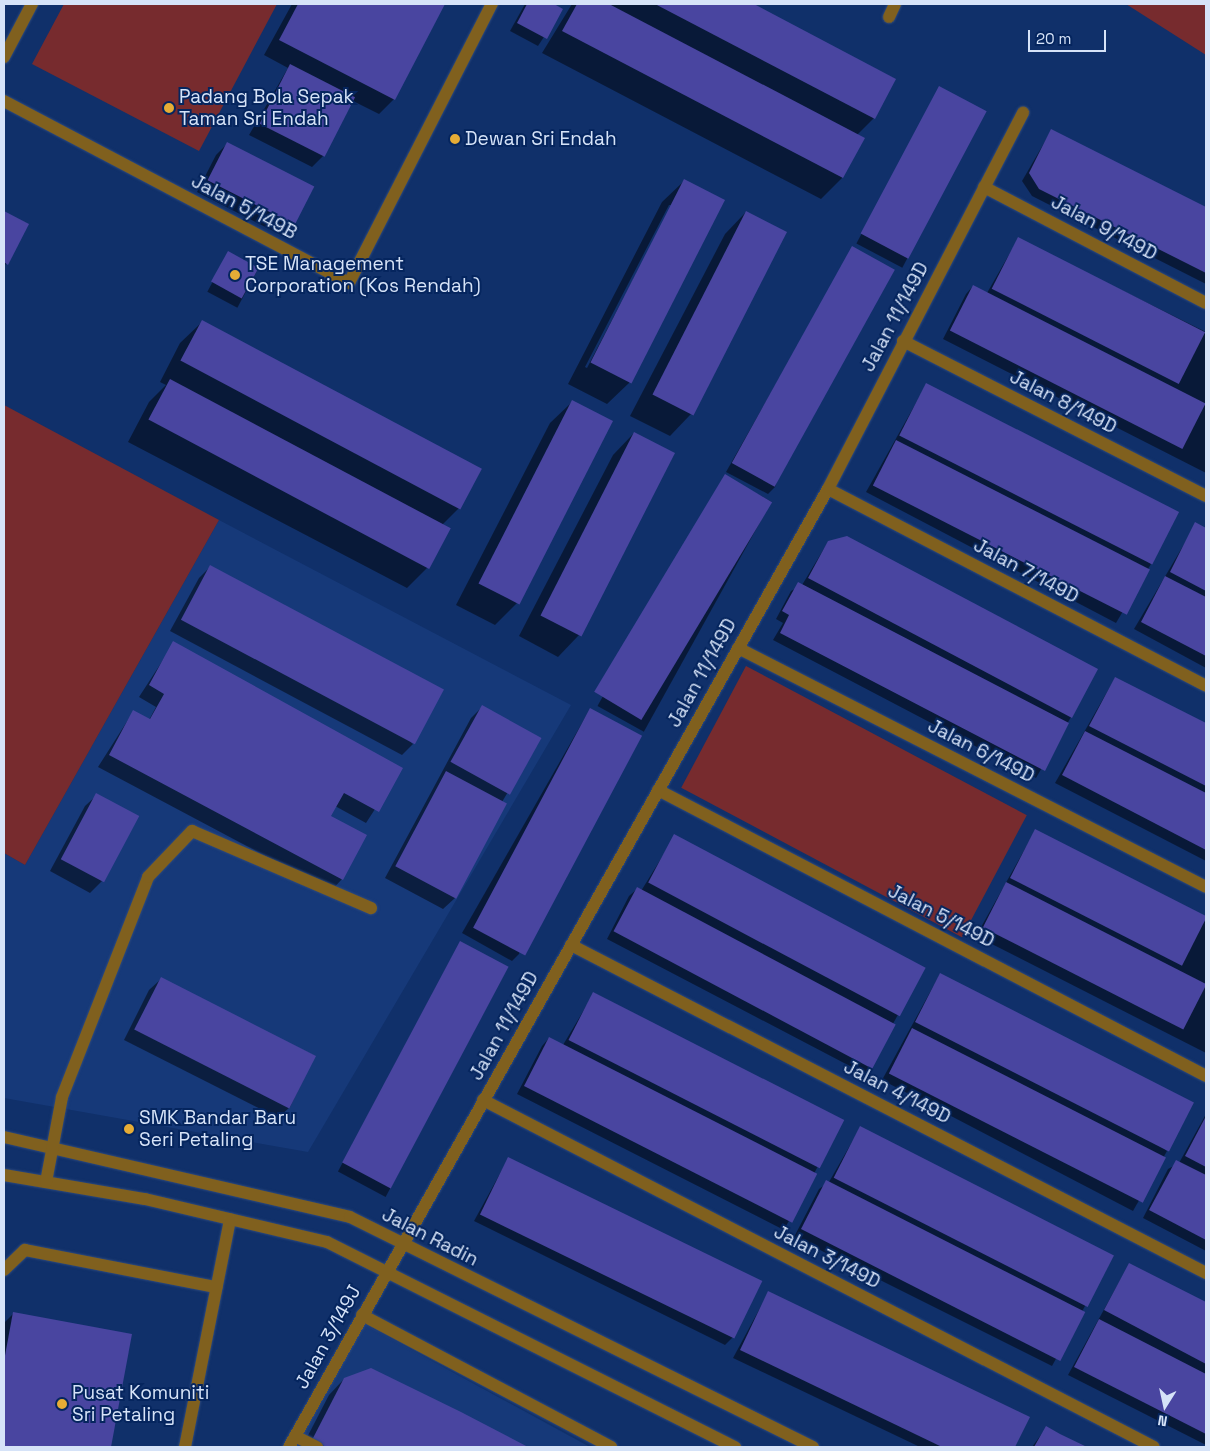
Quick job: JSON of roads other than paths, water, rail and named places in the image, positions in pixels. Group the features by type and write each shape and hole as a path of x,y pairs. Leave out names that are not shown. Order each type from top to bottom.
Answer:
{"street":[{"path":"4,57 32,4"},
{"name":"Jalan 5/149B","path":"4,101 349,283 492,4"},
{"path":"889,17 895,4"},
{"name":"Jalan 11/149D","path":"402,1245 828,489 903,341 1023,113"},
{"name":"Jalan 9/149D","path":"984,187 1206,303"},
{"name":"Jalan 8/149D","path":"903,341 1206,496"},
{"name":"Jalan 7/149D","path":"828,489 1206,686"},
{"name":"Jalan 6/149D","path":"738,648 1206,887"},
{"name":"Jalan 5/149D","path":"658,790 1206,1076"},
{"path":"46,1182 62,1096 148,876 192,831 371,908"},
{"name":"Jalan 4/149D","path":"571,945 1206,1273"},
{"name":"Jalan 3/149D","path":"483,1100 1154,1447"},
{"name":"Jalan Radin","path":"4,1137 54,1146 320,1207 402,1245 813,1447"},
{"path":"4,1175 230,1219 327,1242 735,1447"},
{"path":"184,1447 230,1219"},
{"name":"Jalan 3/149J","path":"292,1442 385,1272 402,1245"},
{"path":"4,1270 25,1250 216,1287"},
{"path":"362,1315 612,1447"},
{"path":"292,1442 317,1447"}],"place":[{"name":"Padang Bola Sepak Taman Sri Endah","path":"169,108"},
{"name":"Dewan Sri Endah","path":"455,139"},
{"name":"TSE Management Corporation (Kos Rendah)","path":"235,275"},
{"name":"SMK Bandar Baru Seri Petaling","path":"129,1129"},
{"name":"Pusat Komuniti Sri Petaling","path":"62,1404"}]}
